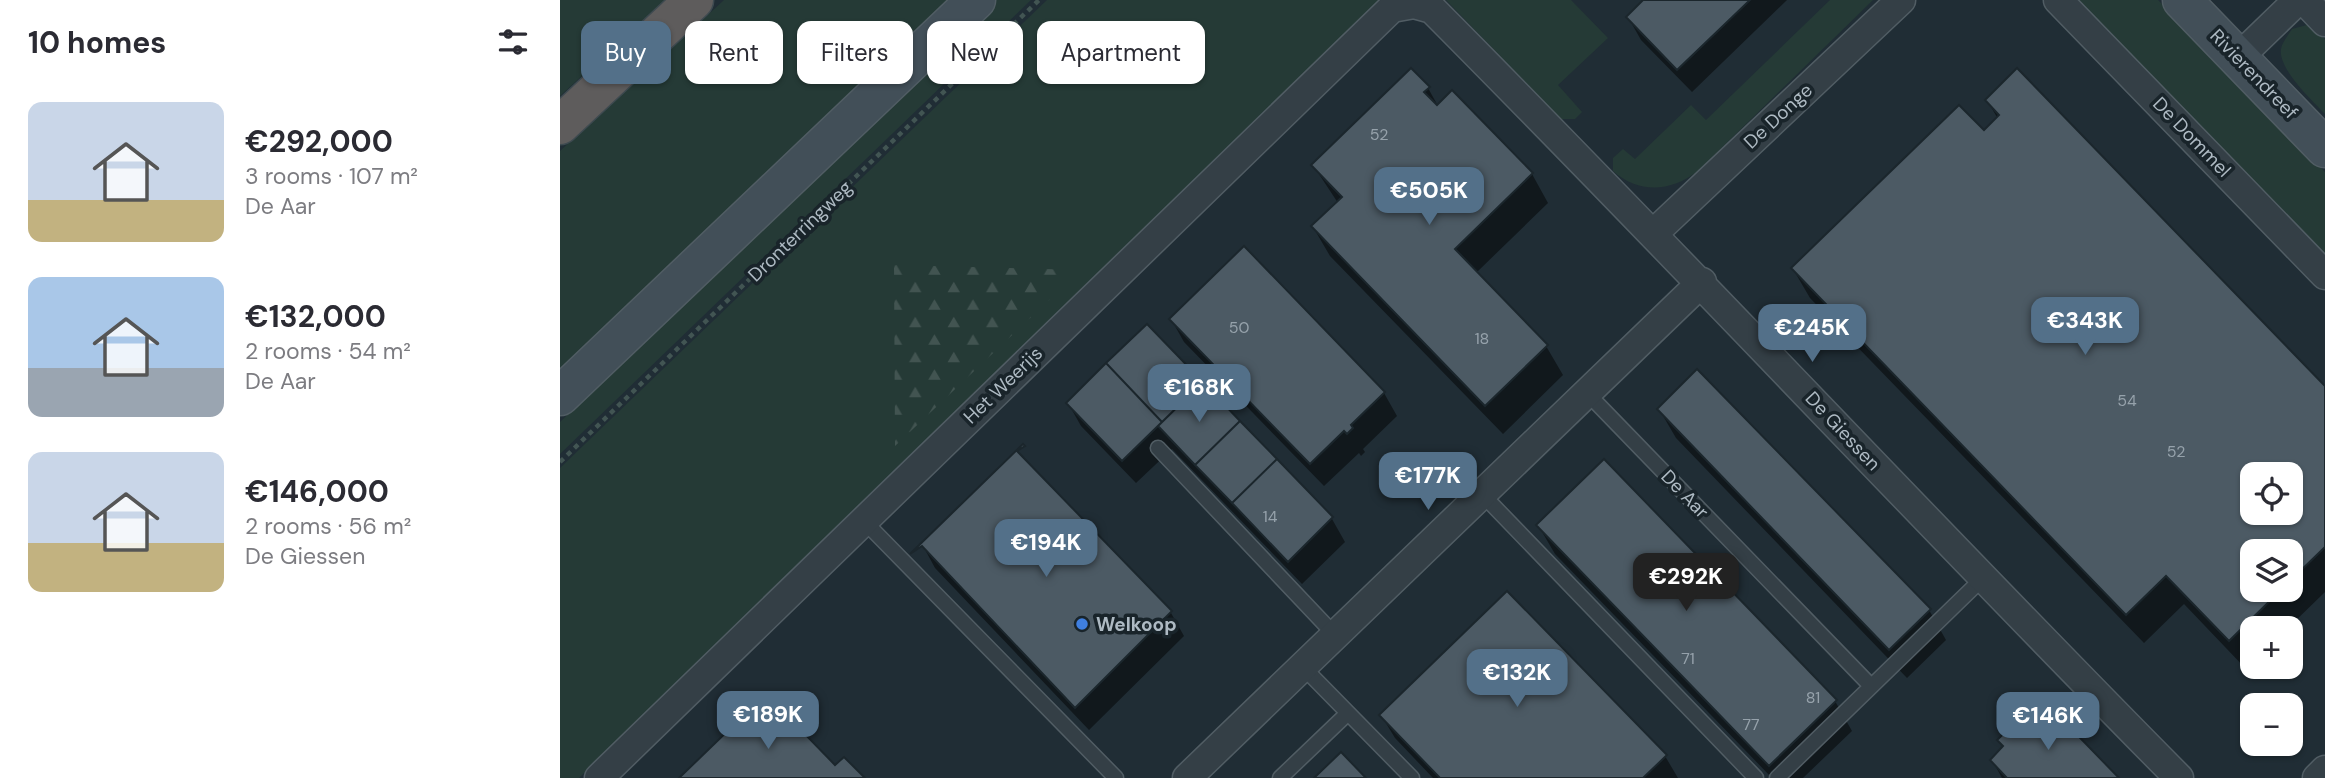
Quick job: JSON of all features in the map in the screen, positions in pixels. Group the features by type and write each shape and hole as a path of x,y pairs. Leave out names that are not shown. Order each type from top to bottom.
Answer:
{"highway":[{"path":"560,125 694,0"}],"main road":[{"path":"560,396 976,0"},
{"name":"Rivierendreef","path":"2182,0 2325,148"}],"street":[{"name":"De Donge","path":"1654,233 1901,0"},
{"name":"De Dommel","path":"2058,0 2325,275"},
{"path":"2238,58 2298,0"},
{"path":"2304,0 2325,22"},
{"name":"De Giessen","path":"1413,4 1432,9 1654,233 1982,579 2179,778"},
{"name":"Het Weerijs","path":"599,778 1392,8 1413,4"},
{"path":"1192,776 1702,282"},
{"path":"2317,778 2325,771"}],"lane":[{"name":"De Aar","path":"1587,393 1871,686"},
{"path":"1157,448 1335,635"},
{"path":"1482,494 1756,778"},
{"path":"864,521 1116,778"},
{"path":"1777,778 1982,579"},
{"path":"1303,667 1412,778"},
{"path":"1280,778 1348,713"}],"path":[{"name":"Dronterringweg","path":"560,462 1039,0"}],"green space":[{"path":"560,0 665,0 642,21 581,21 581,77 560,96"},
{"path":"724,0 950,0 913,36 913,21 797,21 797,84 863,84 560,377 560,151 633,84 671,84 671,49 685,36 685,84 783,84 783,21 701,21"},
{"path":"996,0 1031,0 1009,21 974,21"},
{"path":"1047,0 1380,0 579,778 560,778 560,468 960,84 1023,84 1023,23"},
{"path":"1446,0 1571,0 1608,38 1558,85 1582,112 1575,119 1561,119"},
{"path":"1830,0 1873,0 1698,171 1677,183 1644,187 1633,184 1613,171 1613,158 1623,149 1635,159 1691,105 1706,120"},
{"path":"2075,0 2158,0 2325,172 2325,256"},
{"path":"2307,25 2325,39 2325,114 2290,75 2281,57 2282,46 2292,29"},
{"path":"927,67 927,84 944,84 560,454 560,422 909,84 913,84 913,80"},
{"path":"894,265 1081,270 895,446"}],"building":[{"path":"1643,0 1750,0 1677,70 1626,17"},
{"path":"1411,68 1430,87 1424,92 1437,105 1452,90 1533,173 1455,249 1548,345 1485,406 1311,226 1342,197 1311,165"},
{"path":"2017,68 2325,386 2325,547 2303,568 2303,539 2240,539 2240,602 2269,602 2254,616 2240,616 2240,630 2229,641 2166,576 2126,615 1791,268 1959,105 1984,130 1999,115 1985,100"},
{"path":"1244,246 1385,392 1351,425 1353,428 1347,434 1344,431 1310,464 1169,319"},
{"path":"1147,324 1203,382 1162,422 1106,363"},
{"path":"1106,363 1162,422 1122,461 1066,403"},
{"path":"1697,369 1931,609 1889,650 1657,409"},
{"path":"1203,382 1240,421 1195,465 1158,426"},
{"path":"1240,421 1277,459 1232,503 1195,465"},
{"path":"1023,444 1025,446 1017,451 1172,611 1075,708 922,546 910,554"},
{"path":"1277,459 1333,517 1288,562 1232,503"},
{"path":"1604,459 1837,700 1769,766 1536,525"},
{"path":"1507,591 1667,755 1643,778 1440,778 1379,715"},
{"path":"766,694 835,765 844,757 865,778 679,778"},
{"path":"2039,712 2056,713 2119,778 2007,778 1990,760 2003,746 1997,740 2013,725 2019,731"},
{"path":"1341,752 1366,778 1314,778"}],"place":[{"name":"Welkoop","path":"1082,624"}]}
